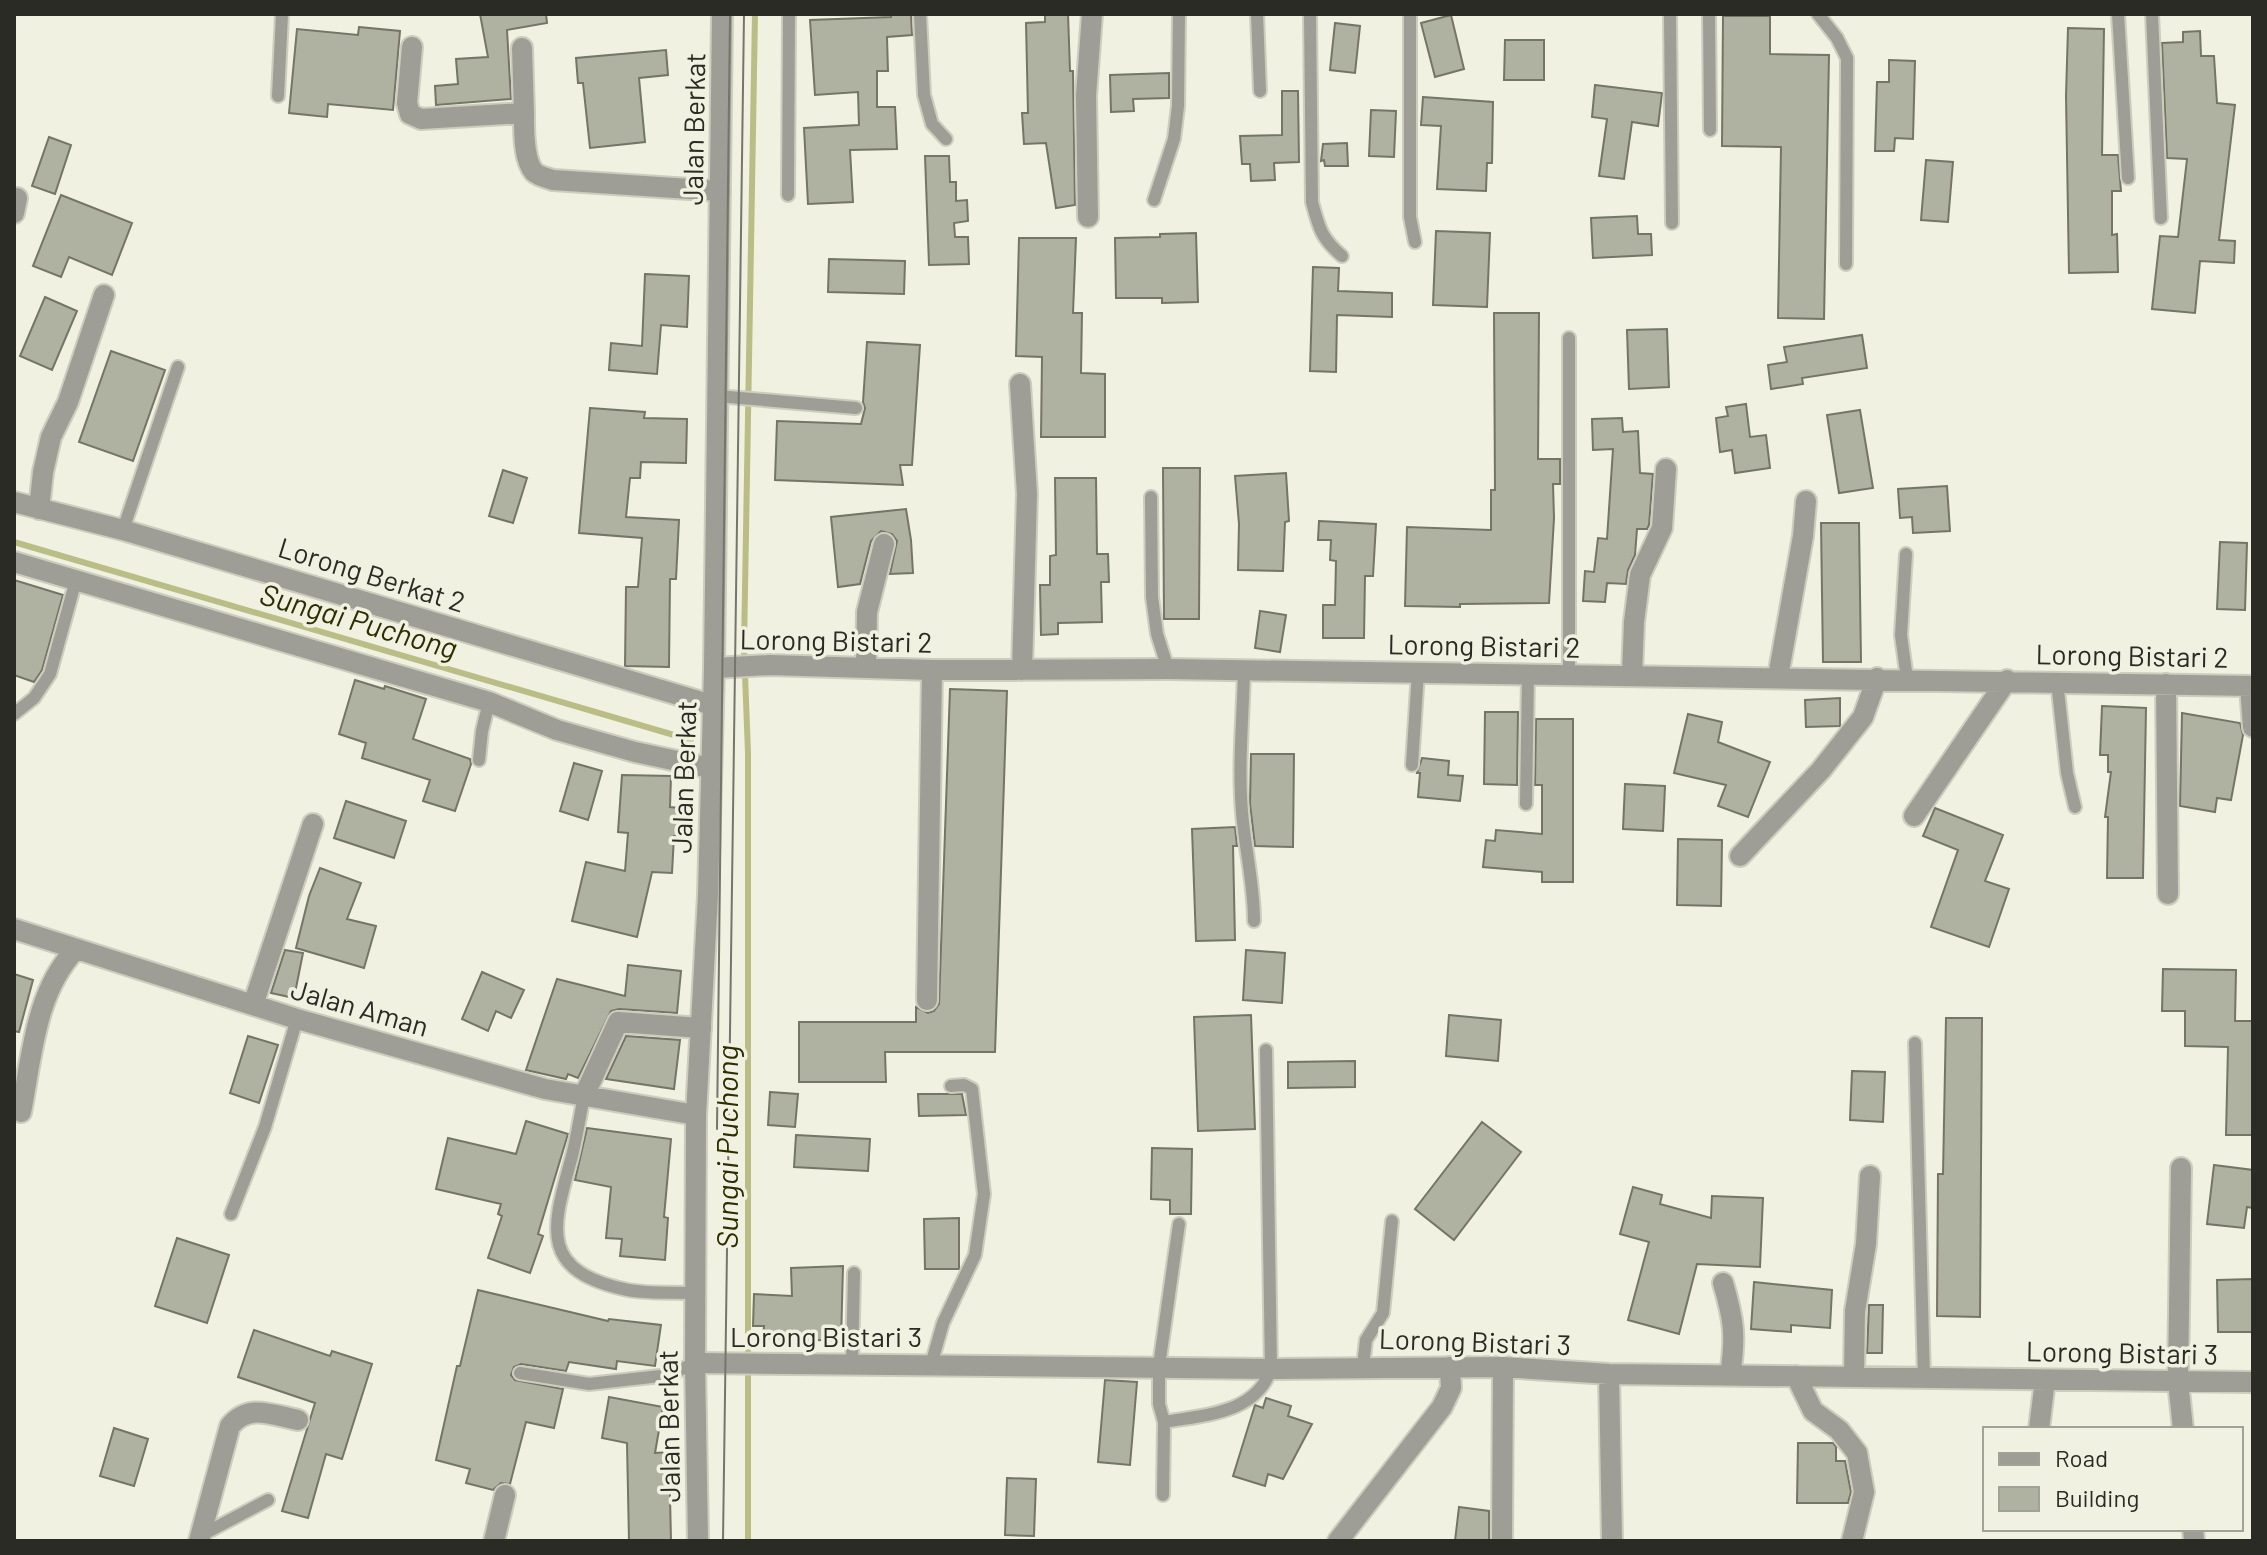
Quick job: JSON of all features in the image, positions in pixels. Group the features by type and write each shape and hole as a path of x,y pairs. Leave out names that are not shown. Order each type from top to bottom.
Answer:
{"street":[{"name":"Jalan Berkat","path":"698,1541 696,1115 708,895 712,705 723,667 726,398 720,191 722,14"},
{"path":"1088,217 1086,96 1092,14"},
{"path":"412,47 407,103 410,114 421,119 524,113"},
{"path":"522,48 529,161 535,172 553,180 720,191"},
{"path":"39,509 51,437 68,402 104,295"},
{"path":"1020,384 1027,494 1022,670"},
{"path":"1632,675 1640,575 1662,528 1666,469"},
{"path":"1778,677 1803,536 1806,501"},
{"name":"Lorong Berkat 2","path":"14,502 123,530 712,705"},
{"path":"866,668 867,612 884,544"},
{"path":"14,562 489,702 557,730 635,752 710,768"},
{"name":"Lorong Bistari 2","path":"723,667 1418,672 2252,686"},
{"path":"927,1000 932,670"},
{"path":"1740,856 1821,770 1863,717 1877,678"},
{"path":"1914,816 2007,680"},
{"path":"2166,684 2168,894"},
{"path":"2252,686 2253,727"},
{"path":"253,1005 313,824"},
{"name":"Jalan Aman","path":"14,929 297,1019 545,1089 696,1115"},
{"path":"21,1112 43,999 63,963 76,949"},
{"path":"584,1096 618,1022 701,1028"},
{"path":"2181,1168 2178,1381 2183,1427"},
{"path":"1854,1376 1855,1311 1866,1244 1870,1176"},
{"path":"1723,1283 1732,1311 1735,1339 1730,1375"},
{"name":"Lorong Bistari 3","path":"695,1363 1271,1369 1503,1367 1609,1374 2253,1382"},
{"path":"1338,1541 1442,1407 1451,1388 1450,1367"},
{"path":"1502,1541 1503,1367"},
{"path":"1609,1374 1612,1541"},
{"path":"1796,1376 1813,1411 1839,1430 1857,1453 1864,1492 1852,1541"},
{"path":"2039,1427 2045,1380"},
{"path":"200,1538 230,1426 238,1416 252,1412 298,1420"},
{"path":"494,1541 505,1495"}],"lane":[{"path":"278,96 282,14"},
{"path":"788,195 787,140 791,95 789,14"},
{"path":"920,14 924,95 932,124 946,139"},
{"path":"1154,200 1174,139 1178,106 1179,14"},
{"path":"1257,14 1260,91"},
{"path":"1310,14 1312,202 1326,242 1342,256"},
{"path":"1410,14 1410,217 1415,242"},
{"path":"1670,14 1672,223"},
{"path":"1709,14 1710,130"},
{"path":"1818,14 1837,38 1847,58 1846,264"},
{"path":"2118,14 2128,178"},
{"path":"2152,14 2161,218"},
{"path":"1569,338 1569,674"},
{"path":"123,530 178,367"},
{"path":"726,398 856,408"},
{"path":"1151,497 1152,597 1157,634 1168,669"},
{"path":"1906,554 1901,635 1907,679"},
{"path":"14,714 34,698 50,674 76,580"},
{"path":"1244,670 1241,808 1254,891 1254,921"},
{"path":"1412,765 1418,672"},
{"path":"1526,804 1528,674"},
{"path":"2057,681 2067,773 2075,807"},
{"path":"479,760 489,702"},
{"path":"231,1214 265,1127 297,1019"},
{"path":"1915,1043 1924,1378"},
{"path":"1164,1422 1223,1412 1252,1398 1265,1385 1271,1369 1266,1050"},
{"path":"931,1365 943,1323 975,1255 984,1194 972,1089 964,1085 951,1086"},
{"path":"584,1096 573,1153 557,1207 557,1240 568,1262 590,1278 629,1290 695,1293"},
{"path":"1363,1366 1366,1340 1383,1313 1392,1221"},
{"path":"1163,1495 1164,1422 1159,1404 1159,1366 1179,1224"},
{"path":"852,1364 854,1273"},
{"path":"520,1373 589,1384 669,1375 695,1363"},
{"path":"200,1538 268,1500"}],"building":[{"path":"480,14 546,14 547,23 507,30 511,99 436,105 435,86 458,84 456,59 488,57"},
{"path":"891,14 911,14 912,35 887,37 888,71 877,71 877,107 895,107 897,149 850,150 853,202 808,204 804,128 859,125 858,92 815,95 810,20 891,17"},
{"path":"1045,14 1068,14 1070,71 1073,71 1075,205 1056,208 1046,143 1024,144 1022,113 1028,113 1026,23 1045,22"},
{"path":"1451,15 1464,69 1435,77 1421,23"},
{"path":"1723,16 1770,16 1770,54 1829,55 1824,319 1778,318 1781,147 1722,146"},
{"path":"1335,23 1360,26 1355,73 1330,70"},
{"path":"359,27 400,31 393,110 328,104 327,117 289,113 297,29 358,35"},
{"path":"2068,28 2104,29 2102,155 2118,155 2121,191 2112,191 2112,235 2117,234 2118,272 2069,273"},
{"path":"2200,31 2201,56 2214,56 2217,103 2235,105 2219,240 2235,241 2234,263 2200,261 2195,313 2152,309 2160,236 2178,237 2187,159 2167,158 2162,43 2183,42 2183,32"},
{"path":"1505,40 1544,40 1544,80 1504,80"},
{"path":"666,50 668,75 639,78 645,142 590,148 583,83 578,83 576,58"},
{"path":"1889,60 1915,61 1913,139 1895,138 1894,151 1875,151 1877,82 1889,82"},
{"path":"1169,73 1169,98 1133,99 1134,111 1111,112 1110,75"},
{"path":"1595,85 1662,93 1658,126 1632,122 1624,179 1599,176 1607,119 1592,117"},
{"path":"1282,91 1298,91 1299,162 1274,163 1275,180 1251,181 1250,164 1242,164 1240,136 1282,135"},
{"path":"1423,97 1493,102 1492,163 1487,163 1486,191 1437,189 1441,126 1421,125"},
{"path":"1371,110 1396,111 1394,157 1369,156"},
{"path":"49,137 71,145 55,194 32,186"},
{"path":"1347,143 1348,166 1325,166 1324,160 1321,161 1323,144"},
{"path":"925,156 949,156 950,182 956,182 956,201 967,200 968,221 954,223 955,237 968,237 969,264 929,265"},
{"path":"1926,160 1953,162 1948,222 1921,220"},
{"path":"61,195 132,223 112,275 69,257 61,277 33,266"},
{"path":"1637,216 1638,234 1651,234 1652,255 1593,258 1591,218"},
{"path":"1436,231 1490,233 1487,307 1433,305"},
{"path":"1196,233 1198,302 1162,303 1162,298 1116,298 1115,238"},
{"path":"1019,238 1076,238 1073,313 1082,313 1081,373 1105,374 1105,437 1041,437 1042,357 1016,356"},
{"path":"829,259 905,261 904,294 828,292"},
{"path":"1313,267 1339,268 1338,291 1392,293 1392,317 1337,315 1336,372 1310,371"},
{"path":"645,274 689,276 687,327 661,325 657,374 609,370 611,343 642,346"},
{"path":"45,297 77,311 52,370 20,356"},
{"path":"1494,313 1539,313 1538,459 1560,459 1560,484 1553,484 1549,603 1405,606 1407,527 1491,530 1491,490 1495,490"},
{"path":"1667,329 1669,387 1629,389 1627,330"},
{"path":"1862,335 1867,368 1802,378 1803,384 1771,389 1768,365 1787,362 1784,347"},
{"path":"867,342 920,345 912,465 900,465 903,485 775,480 777,421 861,424 865,408"},
{"path":"111,351 165,370 133,461 79,442"},
{"path":"1746,404 1750,437 1766,435 1770,468 1735,473 1732,450 1720,452 1716,418 1728,416 1726,407"},
{"path":"590,408 645,412 644,418 687,419 686,463 641,462 640,478 630,478 626,517 679,520 676,579 670,579 669,667 625,666 626,587 638,587 642,538 579,533"},
{"path":"1860,410 1873,488 1839,493 1827,415"},
{"path":"1622,418 1623,432 1638,431 1640,473 1653,474 1649,525 1647,529 1637,529 1635,555 1626,584 1607,583 1605,602 1583,601 1585,571 1594,572 1598,538 1607,539 1613,449 1593,450 1592,419"},
{"path":"1163,468 1200,468 1199,619 1164,619"},
{"path":"503,470 527,478 513,523 489,516"},
{"path":"1286,473 1289,521 1285,522 1283,571 1238,570 1239,524 1235,476"},
{"path":"1055,478 1096,478 1097,554 1108,554 1109,582 1101,582 1102,622 1058,623 1058,634 1041,635 1040,585 1050,585 1050,556 1056,555"},
{"path":"1947,486 1950,531 1913,533 1912,517 1900,518 1898,489"},
{"path":"906,509 913,573 890,574 897,541 892,534 881,531 871,541 860,584 838,587 831,517"},
{"path":"1319,521 1376,524 1373,576 1365,576 1364,638 1323,638 1323,605 1335,605 1336,561 1330,560 1331,540 1318,540"},
{"path":"1821,523 1859,523 1861,662 1823,662"},
{"path":"2220,542 2247,543 2245,610 2217,609"},
{"path":"14,580 63,595 42,670 34,682 14,675"},
{"path":"1260,611 1286,615 1280,652 1255,648"},
{"path":"355,680 426,699 413,739 470,759 455,811 423,801 430,780 362,758 366,743 339,734"},
{"path":"950,689 1007,691 995,1052 885,1052 886,1082 799,1082 799,1022 916,1022 916,1007 928,1013 939,1004"},
{"path":"1840,698 1840,726 1806,727 1805,700"},
{"path":"2102,706 2146,708 2143,878 2107,878 2108,817 2105,817 2111,772 2108,772 2108,755 2100,755"},
{"path":"1485,712 1518,712 1517,785 1484,784"},
{"path":"2182,713 2240,723 2243,735 2231,800 2217,798 2215,812 2180,806"},
{"path":"1688,714 1722,722 1718,742 1770,762 1748,817 1718,806 1726,785 1674,773"},
{"path":"1536,719 1573,719 1573,882 1542,882 1542,872 1483,867 1486,840 1495,841 1496,830 1542,834 1542,785 1535,785"},
{"path":"1251,754 1294,754 1293,847 1255,846 1250,804"},
{"path":"1422,758 1449,761 1448,775 1463,776 1460,801 1418,797 1420,773 1417,773"},
{"path":"574,763 602,771 588,820 560,811"},
{"path":"622,775 671,776 670,807 679,808 672,873 652,872 637,937 572,921 586,862 625,871 628,833 618,832"},
{"path":"1625,784 1665,786 1663,831 1623,829"},
{"path":"346,801 406,821 394,858 334,838"},
{"path":"1935,808 2003,835 1985,881 2009,889 1989,947 1931,927 1958,850 1923,836"},
{"path":"1235,827 1235,940 1196,941 1192,829"},
{"path":"1678,839 1722,840 1721,906 1677,905"},
{"path":"320,868 361,883 347,919 376,926 364,968 296,948 309,896"},
{"path":"285,950 303,953 294,998 271,993"},
{"path":"1246,950 1285,953 1282,1003 1243,1000"},
{"path":"628,965 681,971 677,1013 611,1011 578,1078 568,1074 566,1079 526,1070 557,979 625,996"},
{"path":"2163,969 2236,970 2235,1021 2253,1021 2253,1135 2226,1135 2228,1047 2185,1046 2185,1011 2162,1011"},
{"path":"482,972 524,990 511,1018 496,1011 488,1031 462,1019"},
{"path":"14,974 33,980 19,1032 14,1031"},
{"path":"1251,1015 1255,1129 1198,1131 1194,1017"},
{"path":"1449,1015 1501,1020 1498,1061 1446,1056"},
{"path":"1946,1018 1982,1018 1980,1317 1937,1316 1938,1174 1943,1174"},
{"path":"248,1036 278,1045 259,1103 230,1093"},
{"path":"626,1036 680,1040 674,1089 606,1079"},
{"path":"1355,1061 1355,1087 1288,1088 1288,1062"},
{"path":"1852,1071 1885,1072 1883,1122 1850,1120"},
{"path":"770,1092 798,1094 795,1127 768,1125"},
{"path":"918,1094 962,1094 966,1115 919,1116"},
{"path":"526,1121 568,1134 538,1234 543,1236 530,1273 488,1258 502,1216 498,1214 501,1204 436,1189 448,1138 516,1154"},
{"path":"1482,1122 1521,1152 1454,1240 1415,1209"},
{"path":"587,1128 671,1139 664,1217 668,1218 665,1260 620,1256 622,1239 606,1238 611,1187 575,1180"},
{"path":"796,1135 870,1139 868,1171 794,1167"},
{"path":"1152,1148 1192,1149 1191,1214 1170,1214 1170,1200 1151,1199"},
{"path":"2214,1165 2253,1170 2253,1208 2247,1207 2244,1228 2207,1224"},
{"path":"1633,1187 1662,1195 1660,1204 1711,1218 1712,1196 1763,1198 1760,1267 1697,1264 1679,1334 1628,1320 1649,1242 1620,1234"},
{"path":"959,1218 959,1269 925,1269 924,1219"},
{"path":"177,1238 229,1255 207,1323 155,1306"},
{"path":"843,1266 841,1341 763,1338 764,1326 753,1326 754,1294 792,1296 791,1268"},
{"path":"2253,1279 2253,1332 2218,1332 2217,1280"},
{"path":"1754,1282 1832,1290 1830,1328 1791,1325 1791,1332 1751,1329"},
{"path":"478,1290 608,1321 661,1325 655,1366 617,1361 616,1369 569,1362 566,1371 521,1364 514,1367 511,1375 515,1380 563,1389 554,1428 526,1422 510,1484 501,1483 493,1490 466,1483 470,1469 436,1460"},
{"path":"1869,1305 1883,1305 1882,1353 1867,1353"},
{"path":"254,1330 330,1356 332,1351 372,1364 342,1459 326,1454 308,1518 282,1511 315,1403 238,1377"},
{"path":"1105,1380 1137,1382 1130,1465 1098,1462"},
{"path":"609,1397 663,1407 655,1453 669,1452 671,1541 629,1541 627,1443 602,1438"},
{"path":"1266,1398 1291,1406 1288,1416 1312,1424 1283,1479 1268,1474 1265,1486 1233,1476 1255,1405 1263,1408"},
{"path":"114,1428 148,1439 134,1486 100,1476"},
{"path":"1798,1443 1833,1443 1836,1461 1845,1461 1851,1492 1848,1503 1797,1503"},
{"path":"1007,1478 1036,1479 1034,1536 1005,1535"},
{"path":"1459,1507 1489,1511 1489,1541 1455,1541"}],"waterway":[{"name":"Sungai Puchong","path":"748,1541 748,753 744,648 755,14"},
{"name":"Sungai Puchong","path":"14,542 691,740"}],"tram line":[{"path":"717,1129 730,14"},
{"path":"723,1541 744,14"}]}
